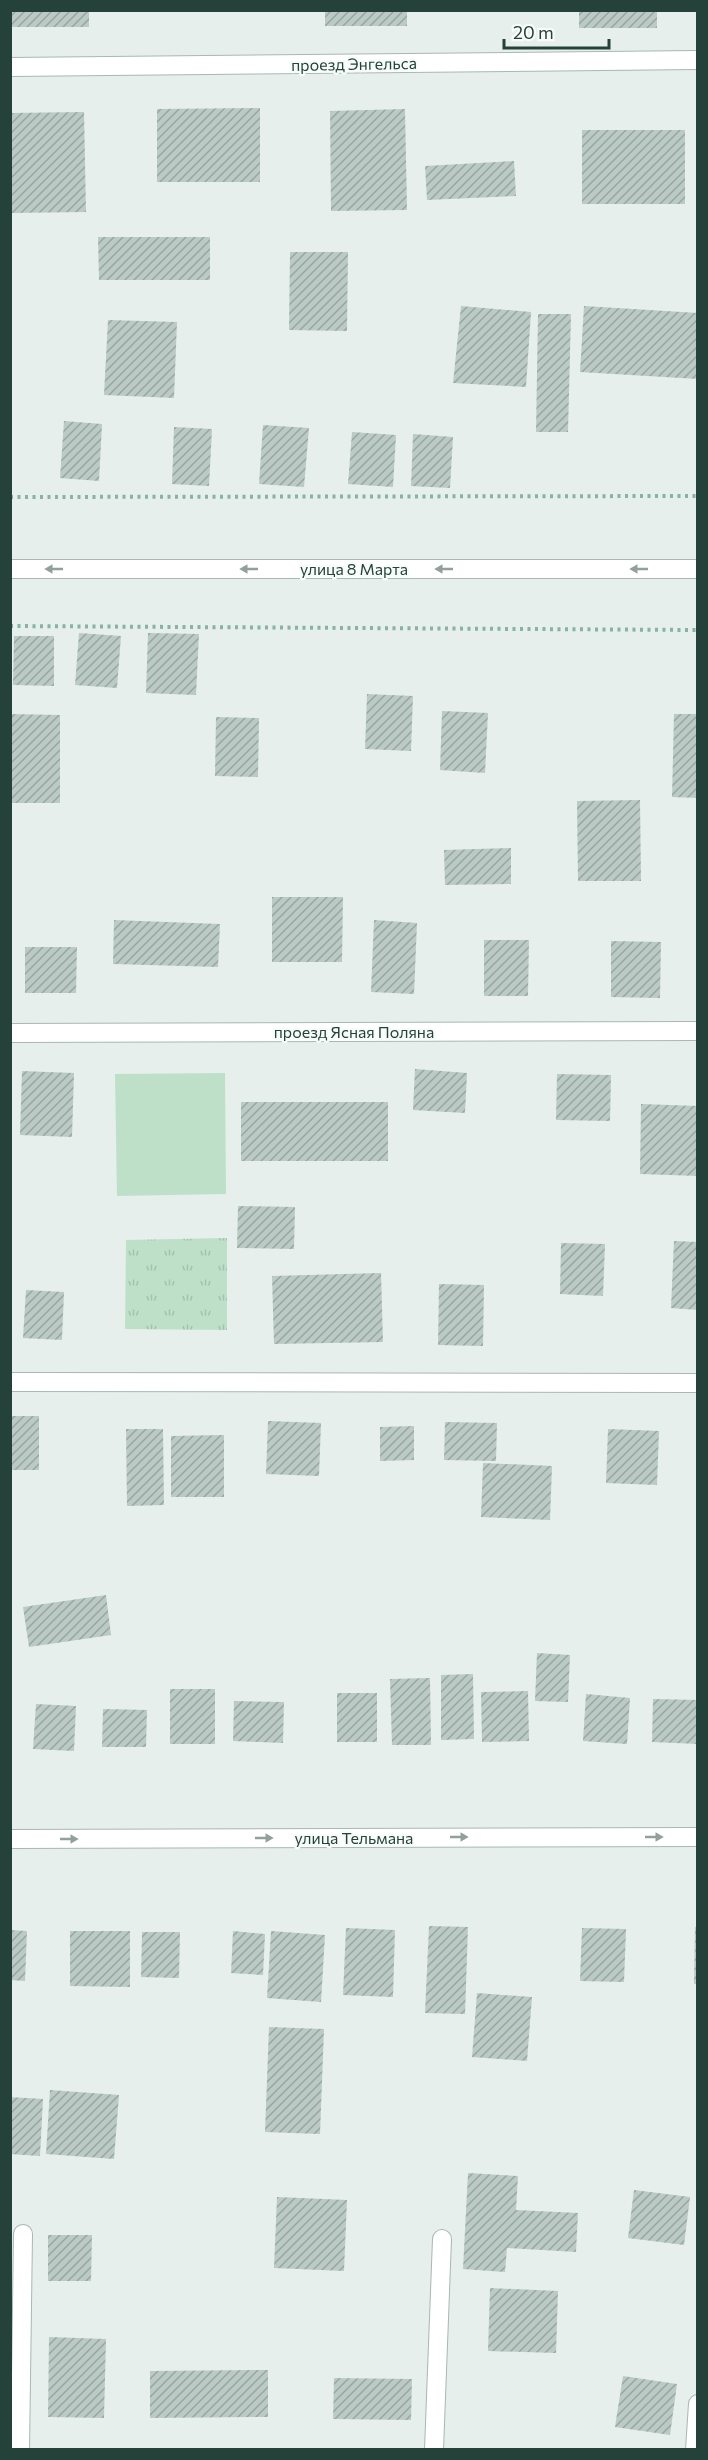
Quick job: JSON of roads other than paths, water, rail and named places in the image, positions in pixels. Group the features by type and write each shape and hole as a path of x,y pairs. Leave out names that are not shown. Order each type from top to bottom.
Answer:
{"street":[{"name":"проезд Энгельса","path":"10,67 698,60"},
{"name":"улица 8 Марта","path":"10,569 698,569"},
{"name":"проезд Ясная Поляна","path":"10,1033 698,1031"},
{"path":"10,1382 698,1383"},
{"name":"улица Тельмана","path":"10,1839 698,1836"},
{"path":"20,2450 23,2234"},
{"path":"434,2450 442,2239"},
{"path":"695,2450 698,2404"}]}
